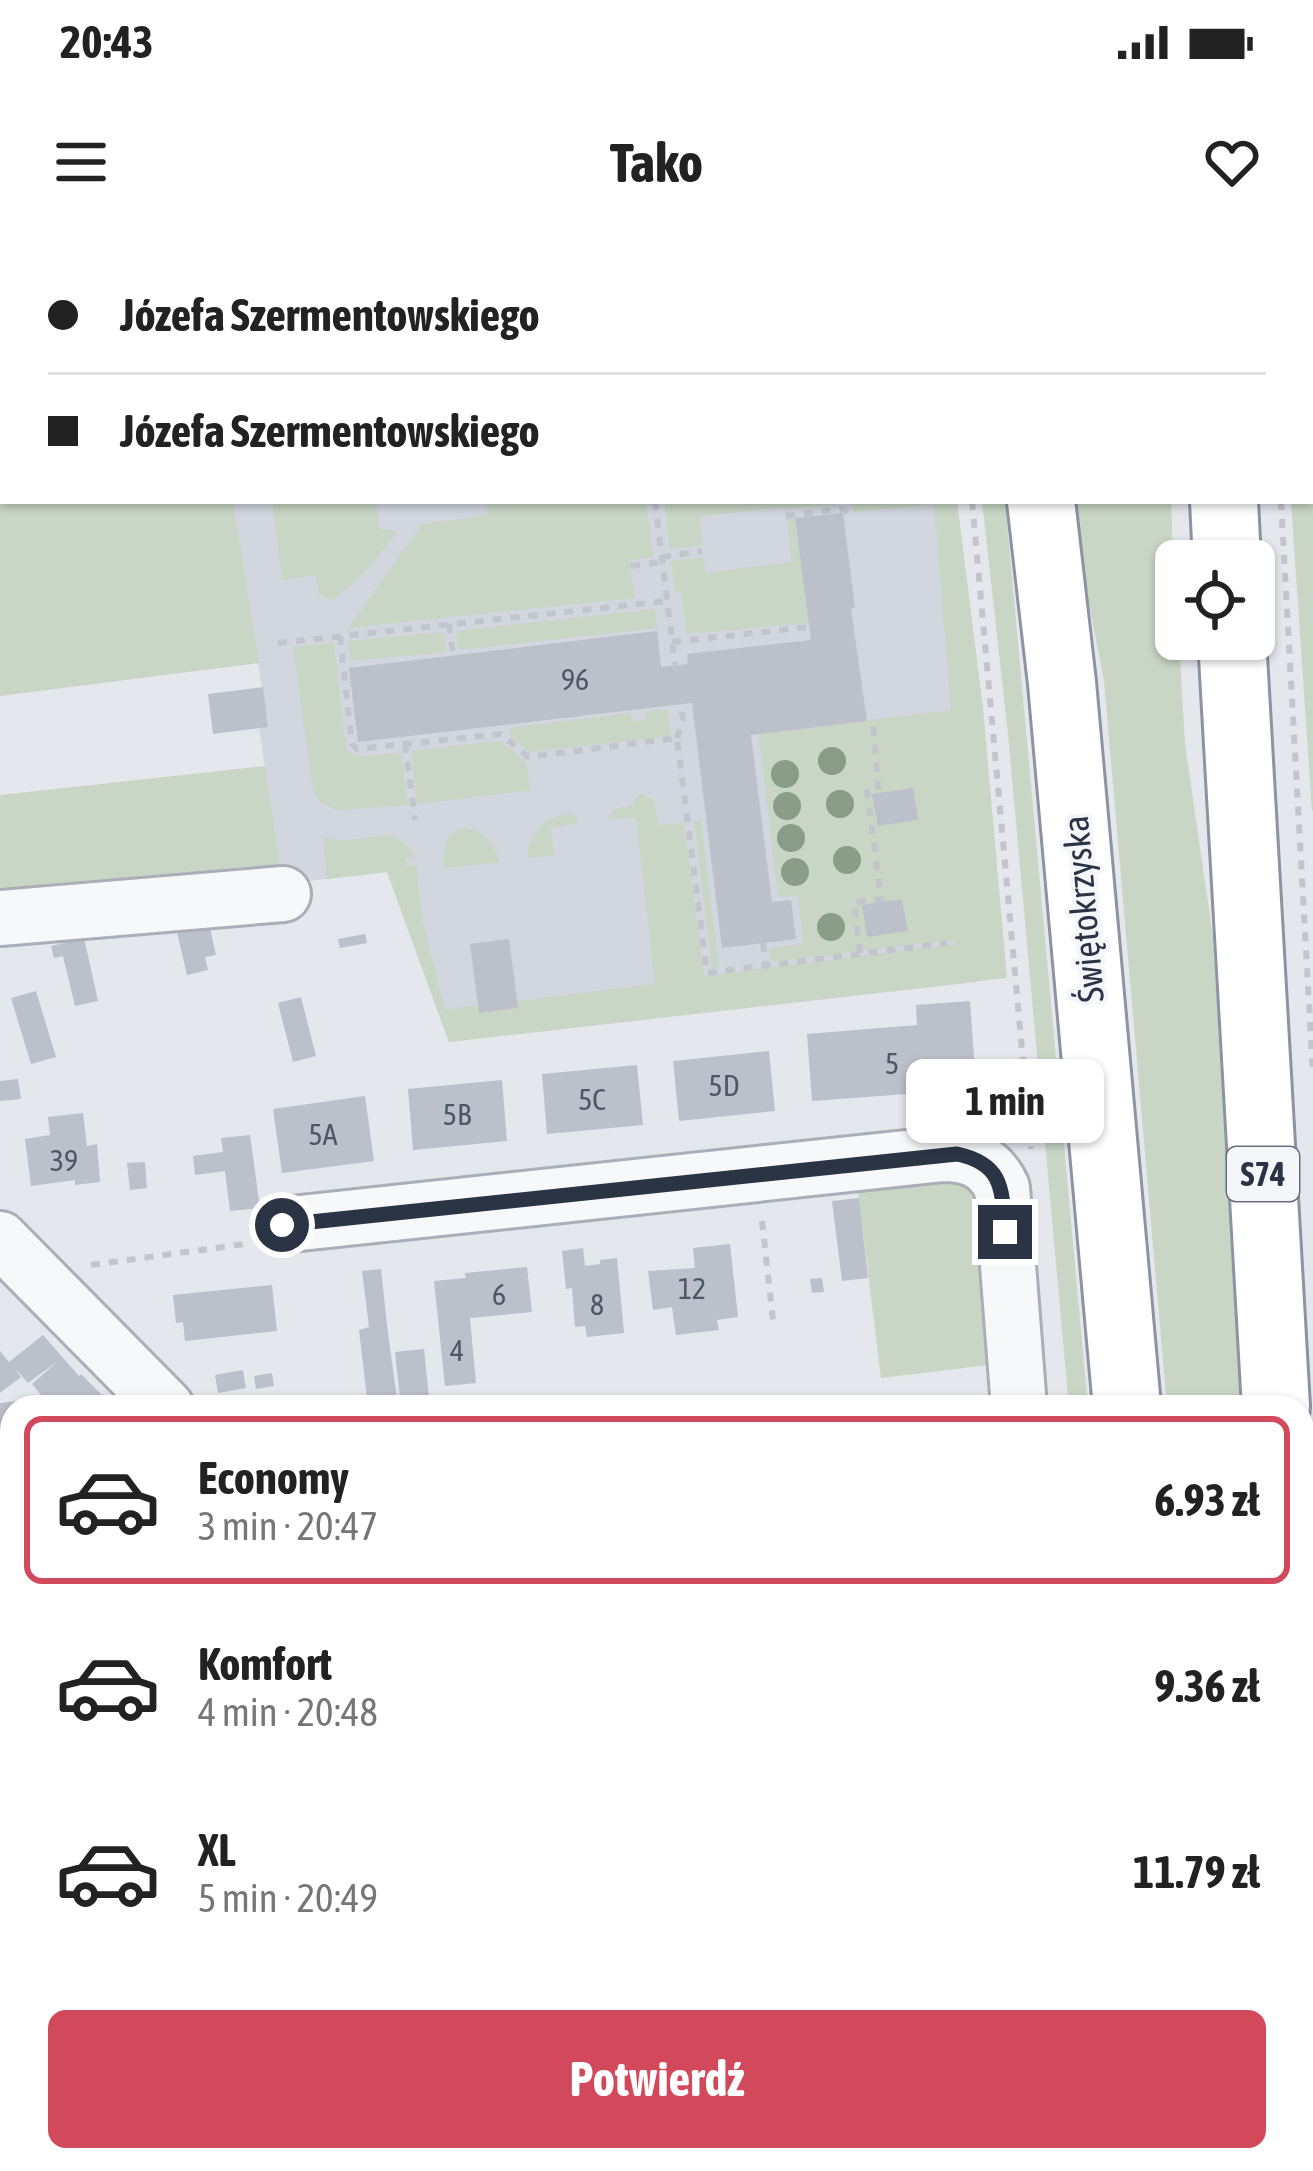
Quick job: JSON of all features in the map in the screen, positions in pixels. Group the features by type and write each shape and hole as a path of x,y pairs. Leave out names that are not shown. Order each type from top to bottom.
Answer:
{"main road":[{"name":"Świętokrzyska","path":"1041,504 1127,1395"},
{"path":"1224,504 1226,540"},
{"name":"S74","path":"1233,660 1275,1395"}],"street":[{"path":"0,919 283,894"},
{"path":"282,1225 943,1154 971,1157 986,1165 1002,1188 1018,1395"},
{"path":"0,1239 154,1395"}],"path":[{"path":"655,504 675,665"},
{"path":"972,504 1017,997"},
{"path":"1281,504 1313,1075"},
{"path":"786,516 848,512"},
{"path":"631,566 702,551"},
{"path":"278,643 667,601"},
{"path":"449,624 453,655"},
{"path":"673,642 809,627"},
{"path":"340,636 352,745 357,748 501,734 528,757 677,738"},
{"path":"681,704 677,781 707,973 947,943"},
{"path":"860,953 854,902 881,898 867,788 878,787 873,720"},
{"path":"405,744 415,820"},
{"path":"1298,795 1313,793"},
{"path":"763,943 766,965"},
{"path":"757,1175 773,1319"},
{"path":"86,1265 266,1241 282,1225"}],"shaded area":[{"path":"233,504 934,504 977,982 449,1042 387,872 283,884 259,728 268,726"}],"green space":[{"path":"0,504 233,504 259,663 0,696"},
{"path":"272,504 376,504 379,529 396,534 361,577 333,600 319,595 316,575 282,580"},
{"path":"487,504 646,504 653,557 630,560 634,598 348,628 422,524 488,515"},
{"path":"664,504 839,504 700,516 702,546 670,549"},
{"path":"850,504 934,504 854,512"},
{"path":"934,504 957,504 983,708 1007,978 449,1042 387,872 327,879 323,837 343,841 388,835 407,844 415,857 406,858 407,866 416,865 422,918 445,1010 478,1005 479,1012 518,1008 517,1001 655,984 636,818 608,819 614,809 633,805 642,793 654,801 658,826 684,822 704,976 954,944 953,940 771,962 769,948 803,944 798,896 778,897 759,734 951,710"},
{"path":"982,504 1005,504 1087,1395 1068,1395"},
{"path":"1070,504 1171,504 1172,540 1155,540 1155,660 1180,660 1185,744 1213,937 1240,1395 1166,1395 1104,681"},
{"path":"1291,504 1313,504 1312,811"},
{"path":"795,518 809,623 687,634 671,561 703,557 706,573 792,562 787,519"},
{"path":"655,609 657,628 458,650 456,631"},
{"path":"444,632 446,652 350,661 348,641"},
{"path":"334,642 346,748 357,756 401,753 408,805 336,810 320,802 313,790 293,647"},
{"path":"667,709 671,736 529,752 511,737 510,728 630,713 632,722 646,720 646,711"},
{"path":"495,741 526,762 530,790 417,804 411,751"},
{"path":"265,766 283,884 0,911 0,795"},
{"path":"571,814 577,823 551,828 554,855 527,858 540,827"},
{"path":"694,821 701,821 719,968 712,969"},
{"path":"466,828 488,839 499,862 444,868 449,837"},
{"path":"951,1173 978,1191 997,1364 881,1378 857,1183"}],"building":[{"path":"843,513 867,721 751,735 772,902 791,900 796,939 722,948 692,703 358,742 349,668 657,631 661,667 688,664 687,654 811,640 795,518"},
{"path":"263,687 268,727 213,734 208,694"},
{"path":"913,788 918,820 878,826 872,794"},
{"path":"902,899 908,931 867,937 862,905"},
{"path":"205,906 216,955 205,957 208,970 187,975 173,915"},
{"path":"365,934 367,943 340,948 338,939"},
{"path":"84,938 98,1001 75,1006 63,956 54,958 51,946"},
{"path":"509,939 518,1008 479,1013 470,944"},
{"path":"36,991 56,1057 31,1064 11,998"},
{"path":"301,997 316,1056 293,1062 278,1003"},
{"path":"970,1001 977,1101 928,1105 928,1115 909,1117 907,1094 812,1101 807,1034 917,1025 916,1005"},
{"path":"769,1051 775,1111 679,1121 673,1061"},
{"path":"637,1065 643,1125 547,1134 542,1074"},
{"path":"18,1079 21,1099 0,1101 0,1081"},
{"path":"502,1080 507,1141 413,1150 408,1089"},
{"path":"365,1096 374,1161 282,1173 273,1109"},
{"path":"83,1113 87,1146 97,1144 100,1182 31,1186 25,1139 50,1135 48,1117"},
{"path":"250,1135 260,1208 230,1211 225,1171 195,1175 193,1156 223,1152 221,1138"},
{"path":"145,1162 147,1188 130,1190 127,1163"},
{"path":"859,1198 868,1278 842,1281 832,1201"},
{"path":"730,1244 738,1317 717,1320 719,1330 676,1335 672,1307 653,1310 648,1271 695,1268 693,1248"},
{"path":"583,1248 585,1266 617,1258 624,1333 587,1337 585,1326 575,1327 572,1288 566,1289 562,1251"},
{"path":"527,1267 532,1312 470,1318 476,1383 445,1386 434,1281"},
{"path":"381,1269 397,1395 367,1395 359,1330 369,1327 362,1271"},
{"path":"822,1278 824,1292 812,1293 810,1279"},
{"path":"272,1285 277,1331 185,1341 183,1322 176,1323 173,1295"},
{"path":"43,1335 102,1395 41,1395 32,1384 58,1361 28,1383 15,1368 21,1377 0,1393 0,1351 9,1362"},
{"path":"424,1349 429,1395 400,1395 395,1352"},
{"path":"243,1370 246,1388 218,1393 215,1375"},
{"path":"272,1373 274,1386 256,1389 254,1376"}],"route":[{"path":"282,1225 957,1154 986,1165 996,1175 1002,1188 1005,1232"}]}
